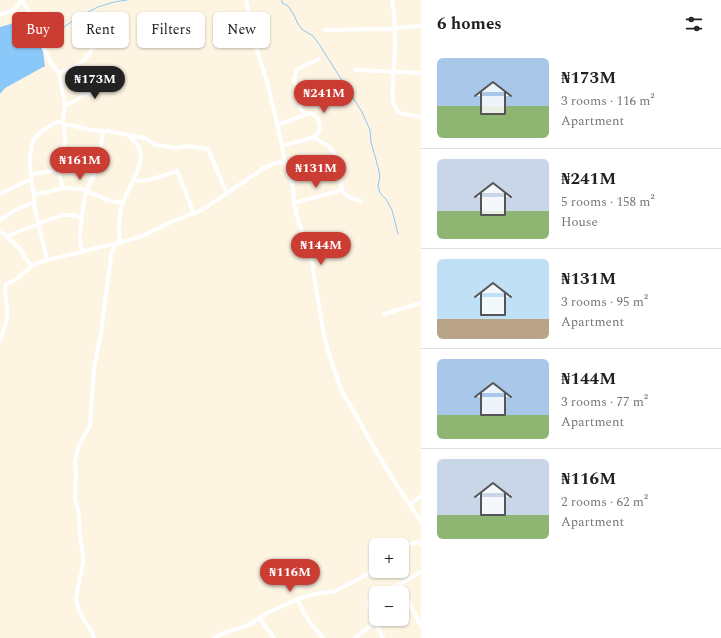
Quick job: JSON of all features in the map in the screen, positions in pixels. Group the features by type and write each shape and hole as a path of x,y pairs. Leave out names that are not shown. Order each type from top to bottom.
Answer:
{"street":[{"path":"0,15 15,9 22,0 31,15 35,28 52,66 59,73 65,104 65,139 62,165 59,174 63,188"},
{"path":"246,0 257,50 278,125 284,163 293,187 294,203 298,220 311,257 328,351 341,389 382,462 421,521"},
{"path":"392,0 395,19 394,72 392,84 394,104 401,114 421,117"},
{"path":"325,30 421,26"},
{"path":"59,73 79,64 89,55 93,48"},
{"path":"282,146 314,137 319,132 319,122 313,114 305,113 301,109 294,79 298,69 319,59"},
{"path":"355,70 421,73"},
{"path":"65,104 75,101 81,96 101,90 111,84 111,82"},
{"path":"278,125 308,114"},
{"path":"47,260 34,202 30,157 33,140 43,130 55,123 64,122 91,130 144,138 156,145 176,148 187,146 208,149 227,194"},
{"path":"82,252 80,246 81,218 84,199 100,159 104,131"},
{"path":"120,242 118,224 120,210 134,180 141,156 137,144 129,136"},
{"path":"314,137 331,148 339,161 342,190 347,196 361,201"},
{"path":"0,341 7,314 4,290 6,284 17,279 32,266 47,260 144,235 178,219 202,210 264,168 278,162 284,163"},
{"path":"31,174 60,170"},
{"path":"134,180 138,181 150,179 176,171 194,214"},
{"path":"0,194 31,179"},
{"path":"34,194 63,188 79,189 87,190 92,194 100,196 106,200 123,203"},
{"path":"294,203 342,190"},
{"path":"0,220 14,211 34,202"},
{"path":"7,236 62,215 68,214 81,218"},
{"path":"0,230 20,249 32,266"},
{"path":"94,638 81,614 76,600 83,564 83,556 80,536 80,513 75,499 75,461 78,447 90,426 94,368 101,334 110,263 114,246 120,242"},
{"path":"384,314 421,303"},
{"path":"409,505 421,496"},
{"path":"409,545 418,542 421,544"},
{"path":"396,586 414,574 421,572"},
{"path":"214,638 251,624 265,614 298,599 310,595 335,591 359,580 369,573"},
{"path":"400,584 421,626"},
{"path":"298,599 300,607 322,638"},
{"path":"259,618 274,638"},
{"path":"355,638 370,626"},
{"path":"377,626 383,638"}],"water":[{"path":"12,24 12,48 41,48 45,66 5,88 0,94 0,27"}],"waterway":[{"path":"64,28 82,15 98,7 127,0"},
{"path":"282,0 282,3 288,6 303,30 313,36 319,44 362,112 370,130 371,142 380,176 378,186 380,193 386,199 392,210 398,234"}]}
